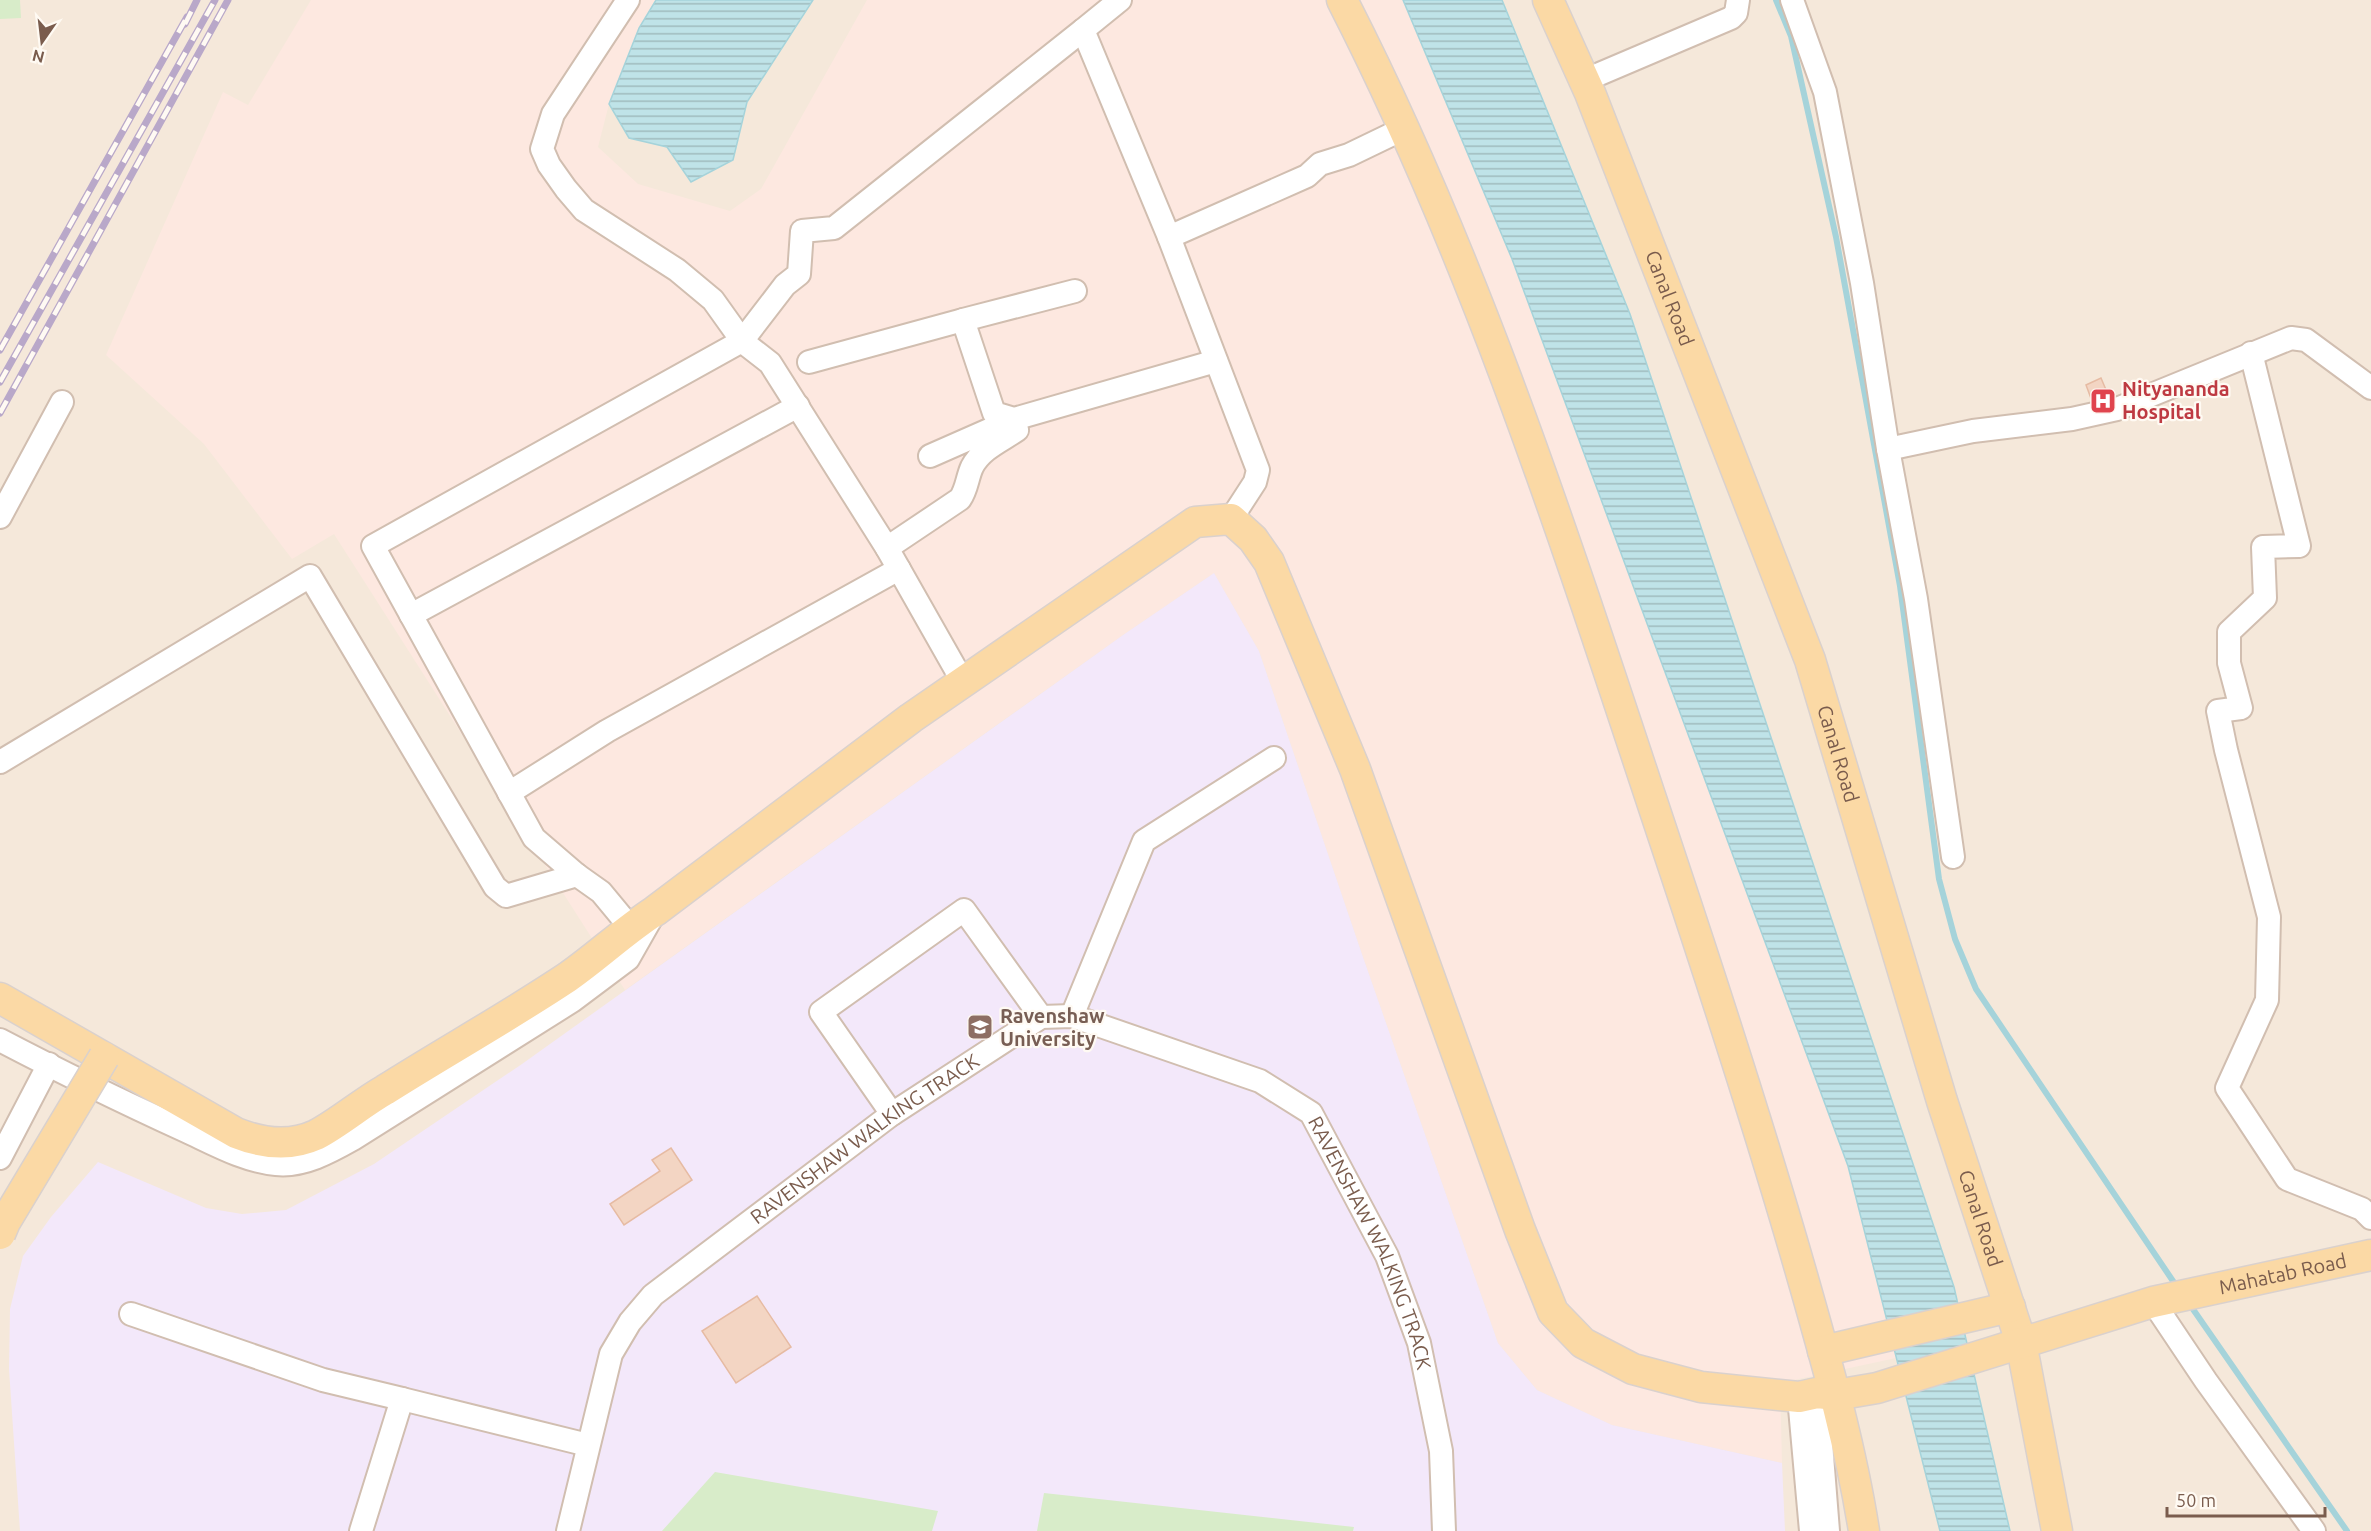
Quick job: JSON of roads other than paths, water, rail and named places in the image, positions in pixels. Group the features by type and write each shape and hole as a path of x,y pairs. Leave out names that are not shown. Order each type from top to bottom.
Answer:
{"main road":[{"path":"1342,0 1405,128 1516,403 1719,1005 1783,1207 1823,1351 1817,1395 1864,1531"},
{"name":"Canal Road","path":"1548,0 1590,93 1810,660 1942,1101 2010,1307 2013,1345 2057,1531"},
{"path":"0,998 236,1133 255,1141 271,1143 294,1141 315,1135 569,976 630,927 655,911 911,718 1195,522 1231,519"},
{"name":"Mahatab Road","path":"1231,519 1253,539 1269,562 1355,769 1520,1230 1553,1312 1583,1343 1633,1369 1701,1387 1817,1395 1877,1388 2013,1345 2172,1299 2371,1255"},
{"path":"0,1234 104,1057"},
{"path":"1823,1351 2010,1307"}],"street":[{"path":"628,0 553,114 542,148 549,165 584,210 677,270 712,300 742,341 770,363 887,548 963,682"},
{"path":"630,927 601,892 577,875 534,838 373,546 742,341 785,285 799,274 802,231 834,228 1120,0"},
{"path":"1583,81 1731,18 1736,13 1738,0"},
{"path":"1792,0 1825,92 1862,283 1888,449 1916,599 1953,857"},
{"path":"1083,30 1169,237 1257,470 1255,482 1231,519"},
{"path":"1169,237 1308,176 1320,164 1349,156 1405,128"},
{"path":"809,362 1075,291"},
{"path":"963,320 994,413 1014,419"},
{"path":"1888,449 1973,431 2072,419 2117,408 2281,340 2291,338 2306,340 2371,388"},
{"path":"2251,353 2299,546 2263,547 2265,598 2229,632 2229,663 2241,708 2218,711 2269,917 2267,1000 2227,1088 2287,1179 2362,1209 2371,1218"},
{"path":"930,456 1014,419 1216,361"},
{"path":"0,517 62,402"},
{"path":"411,615 798,406"},
{"path":"887,548 960,499 966,492 972,468 982,452 1017,430 1014,419"},
{"path":"509,793 607,730 899,569"},
{"path":"0,762 310,576 495,887 506,896 577,875"},
{"path":"1072,1016 1144,841 1274,758"},
{"path":"892,1114 821,1012 964,910 1041,1017"},
{"path":"0,1040 240,1155 276,1164 297,1163 324,1155 353,1139 572,1001 628,959 655,911"},
{"name":"RAVENSHAW WALKING TRACK","path":"568,1531 611,1354 630,1322 652,1295 892,1114 1041,1017 1072,1016 1260,1081 1311,1113 1387,1256 1419,1343 1441,1452 1444,1531"},
{"path":"0,1158 49,1064"},
{"path":"2172,1299 2206,1381 2314,1531"},
{"path":"131,1314 323,1380 588,1445"},
{"path":"1811,1531 1817,1395"},
{"path":"1817,1395 1828,1531"},
{"path":"361,1531 402,1399"}],"water":[{"path":"656,0 813,0 747,102 733,160 691,182 667,147 629,138 609,104 639,28"},
{"path":"1403,0 1502,0 1630,314 1954,1287 2010,1531 1940,1531 1848,1166 1512,259"}],"waterway":[{"path":"1776,0 1791,36 1836,237 1900,586 1939,879 1955,939 1976,989 2177,1287"},
{"path":"2188,1302 2347,1531"}],"railway":[{"path":"185,24 197,0"},
{"path":"0,382 215,0"},
{"path":"0,413 228,0"},
{"path":"0,350 187,17"}],"place":[{"name":"Nityananda Hospital","path":"2103,401"},
{"name":"Ravenshaw University","path":"980,1027"}]}
